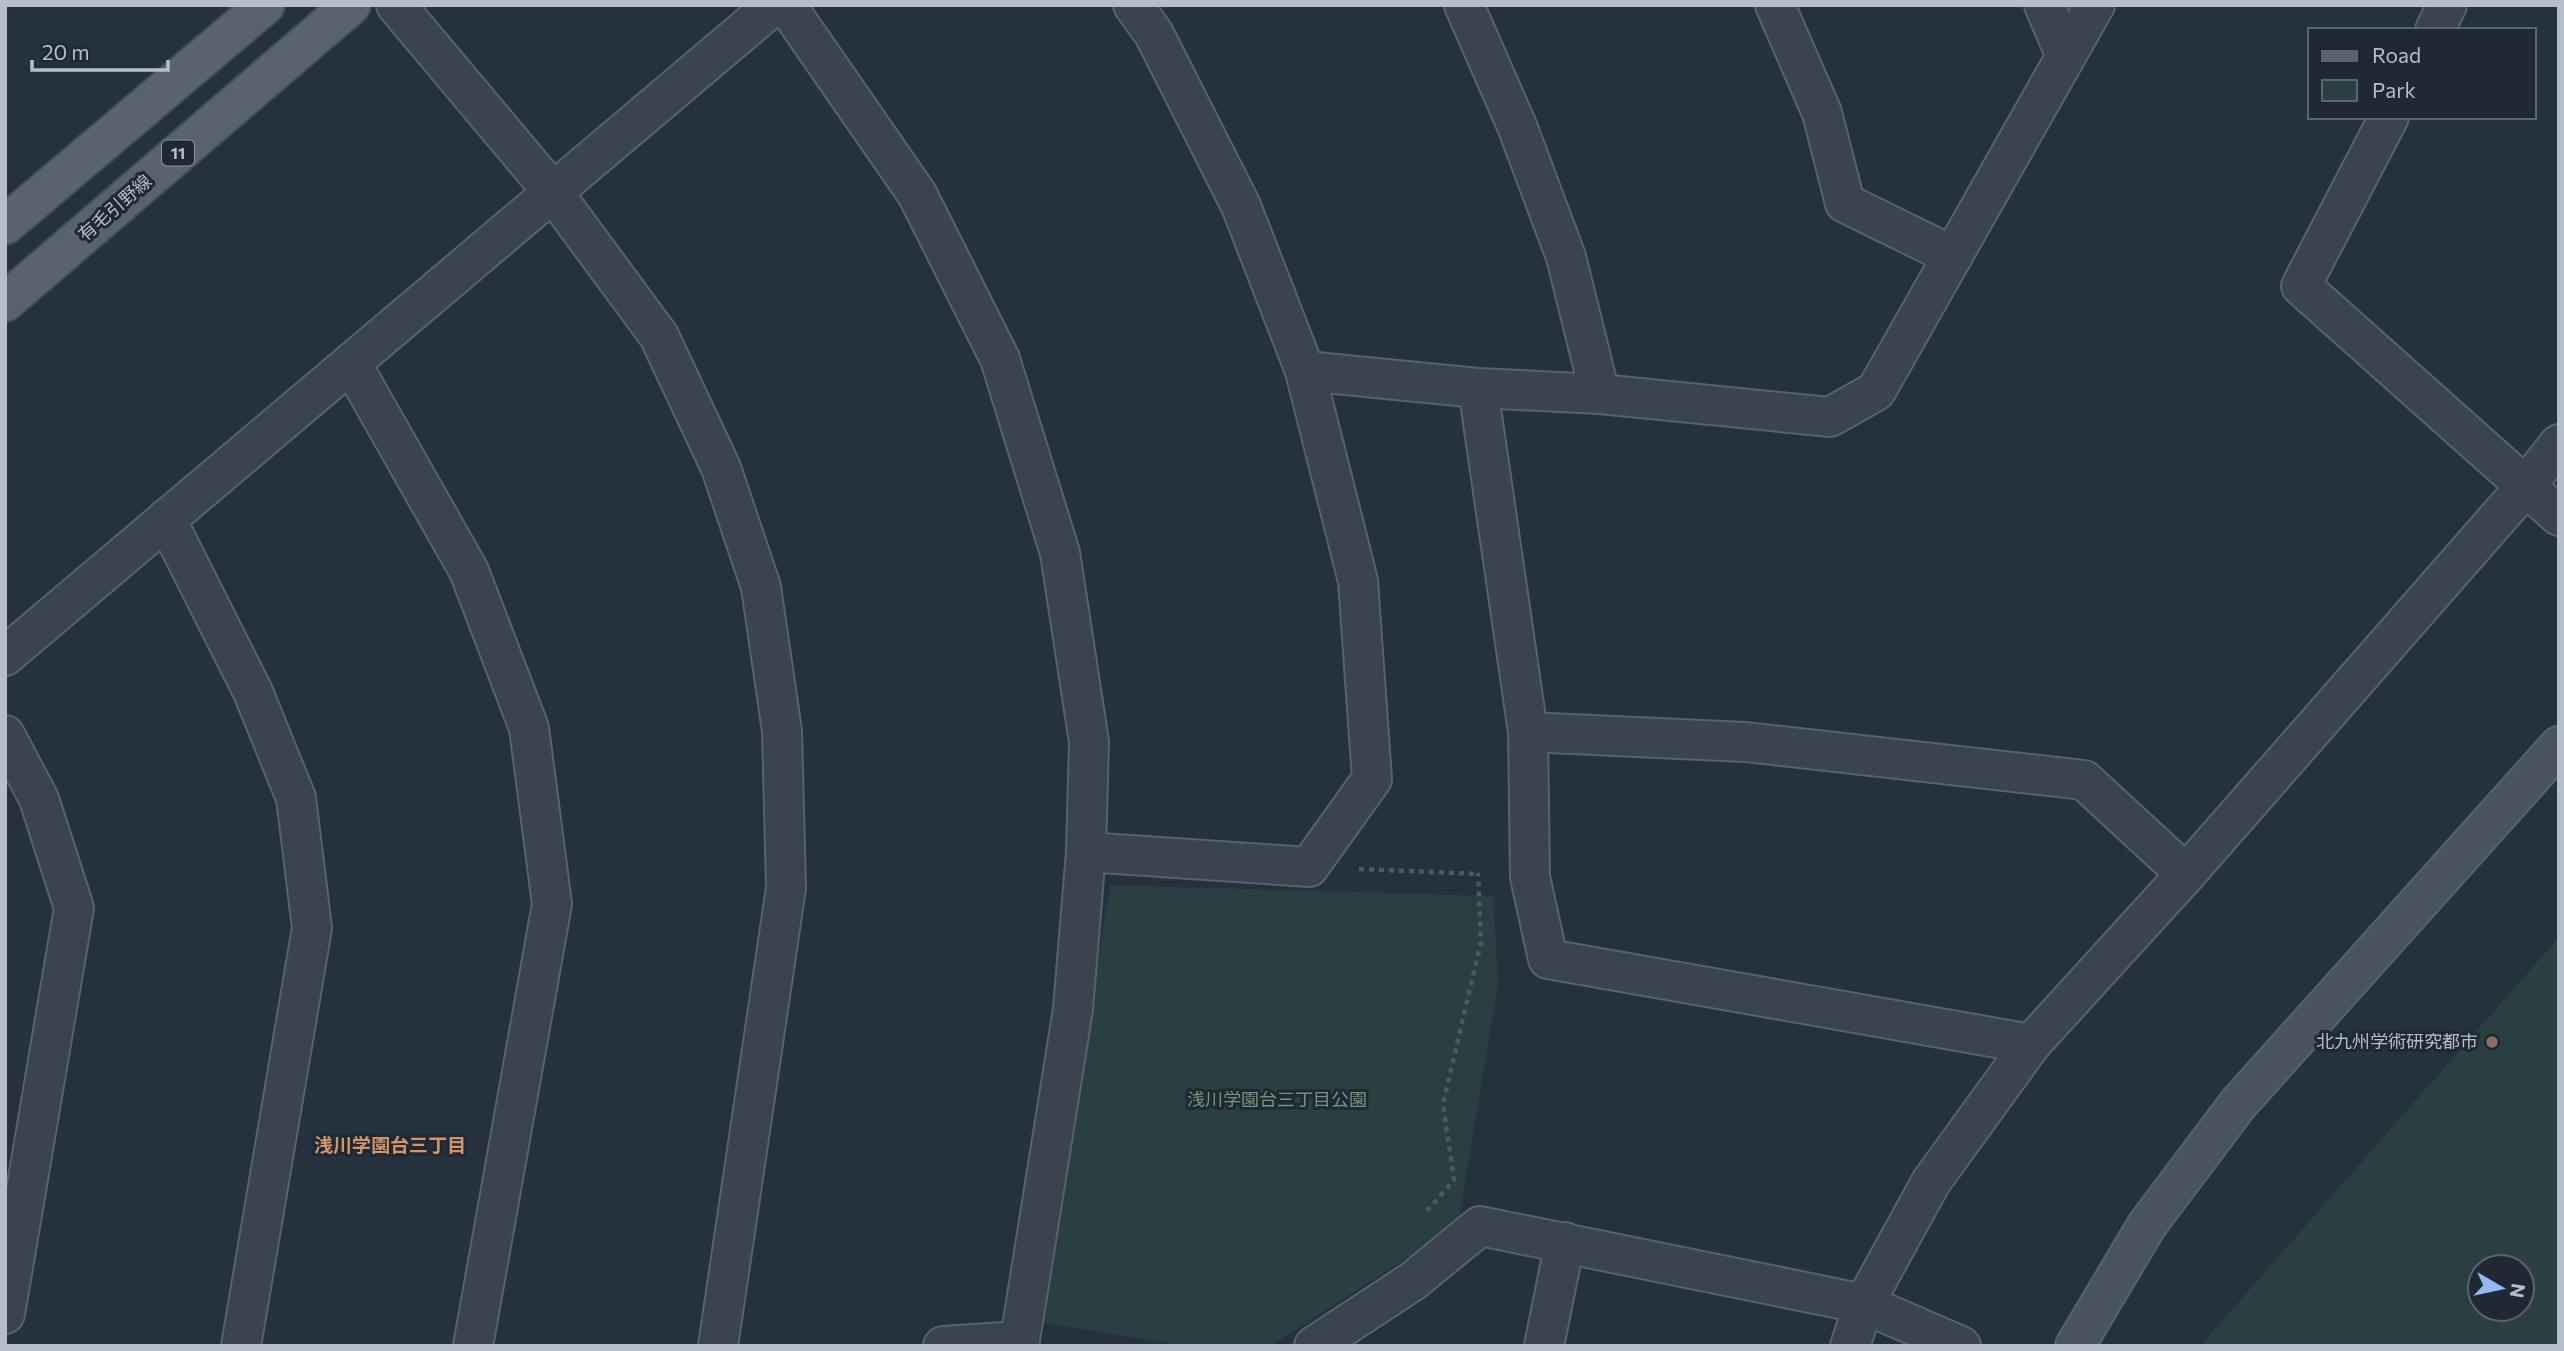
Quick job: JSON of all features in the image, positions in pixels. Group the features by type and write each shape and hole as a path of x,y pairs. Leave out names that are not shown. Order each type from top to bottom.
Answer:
{"main road":[{"path":"5,225 265,5"},
{"name":"有毛引野線","path":"5,302 351,5"}],"street":[{"path":"396,5 552,191 659,336 721,468 761,587 782,731 786,888 718,1346"},
{"path":"5,656 774,5"},
{"path":"786,5 918,194 1000,359 1060,553 1089,742 1086,852 1073,1009 1020,1343 943,1346"},
{"path":"1086,852 1309,867 1372,779 1358,581 1305,370 1241,206 1154,34 1133,5"},
{"path":"1464,5 1517,126 1566,257 1600,394"},
{"path":"1775,5 1822,113 1846,202 1953,256"},
{"path":"2045,5 2065,54"},
{"path":"1305,370 1478,388 1600,394 1830,417 1876,391 2095,5"},
{"path":"2436,28 2448,5"},
{"path":"2388,119 2301,286 2559,516"},
{"path":"351,363 469,572 529,728 552,904 473,1346"},
{"path":"1478,388 1528,732 1530,877 1548,959 2031,1044"},
{"path":"1850,1346 1864,1304 1931,1182 2031,1044 2186,874 2525,487 2559,444"},
{"path":"166,519 253,692 296,798 312,928 241,1346"},
{"path":"1528,732 1745,742 2084,780 2186,874"},
{"path":"5,735 39,799 74,908 5,1314"},
{"path":"2075,1346 2147,1225 2238,1104 2559,746"},
{"path":"1314,1346 1413,1280 1480,1226 1864,1304 1961,1346"},
{"path":"1544,1346 1565,1242"}],"path":[{"path":"1309,867 1530,877"},
{"path":"1418,1220 1454,1180 1443,1104 1481,942 1478,873"}],"green space":[{"name":"浅川学園台三丁目公園","path":"1110,885 1493,896 1498,983 1458,1225 1270,1346 1186,1346 1040,1322"},
{"name":"北九州学術研究都市","path":"2559,936 2559,1346 2200,1346 2552,945"}],"place":[{"name":"北九州学術研究都市","path":"2492,1042"}],"district":[{"name":"浅川学園台三丁目","path":"390,1145"}]}
